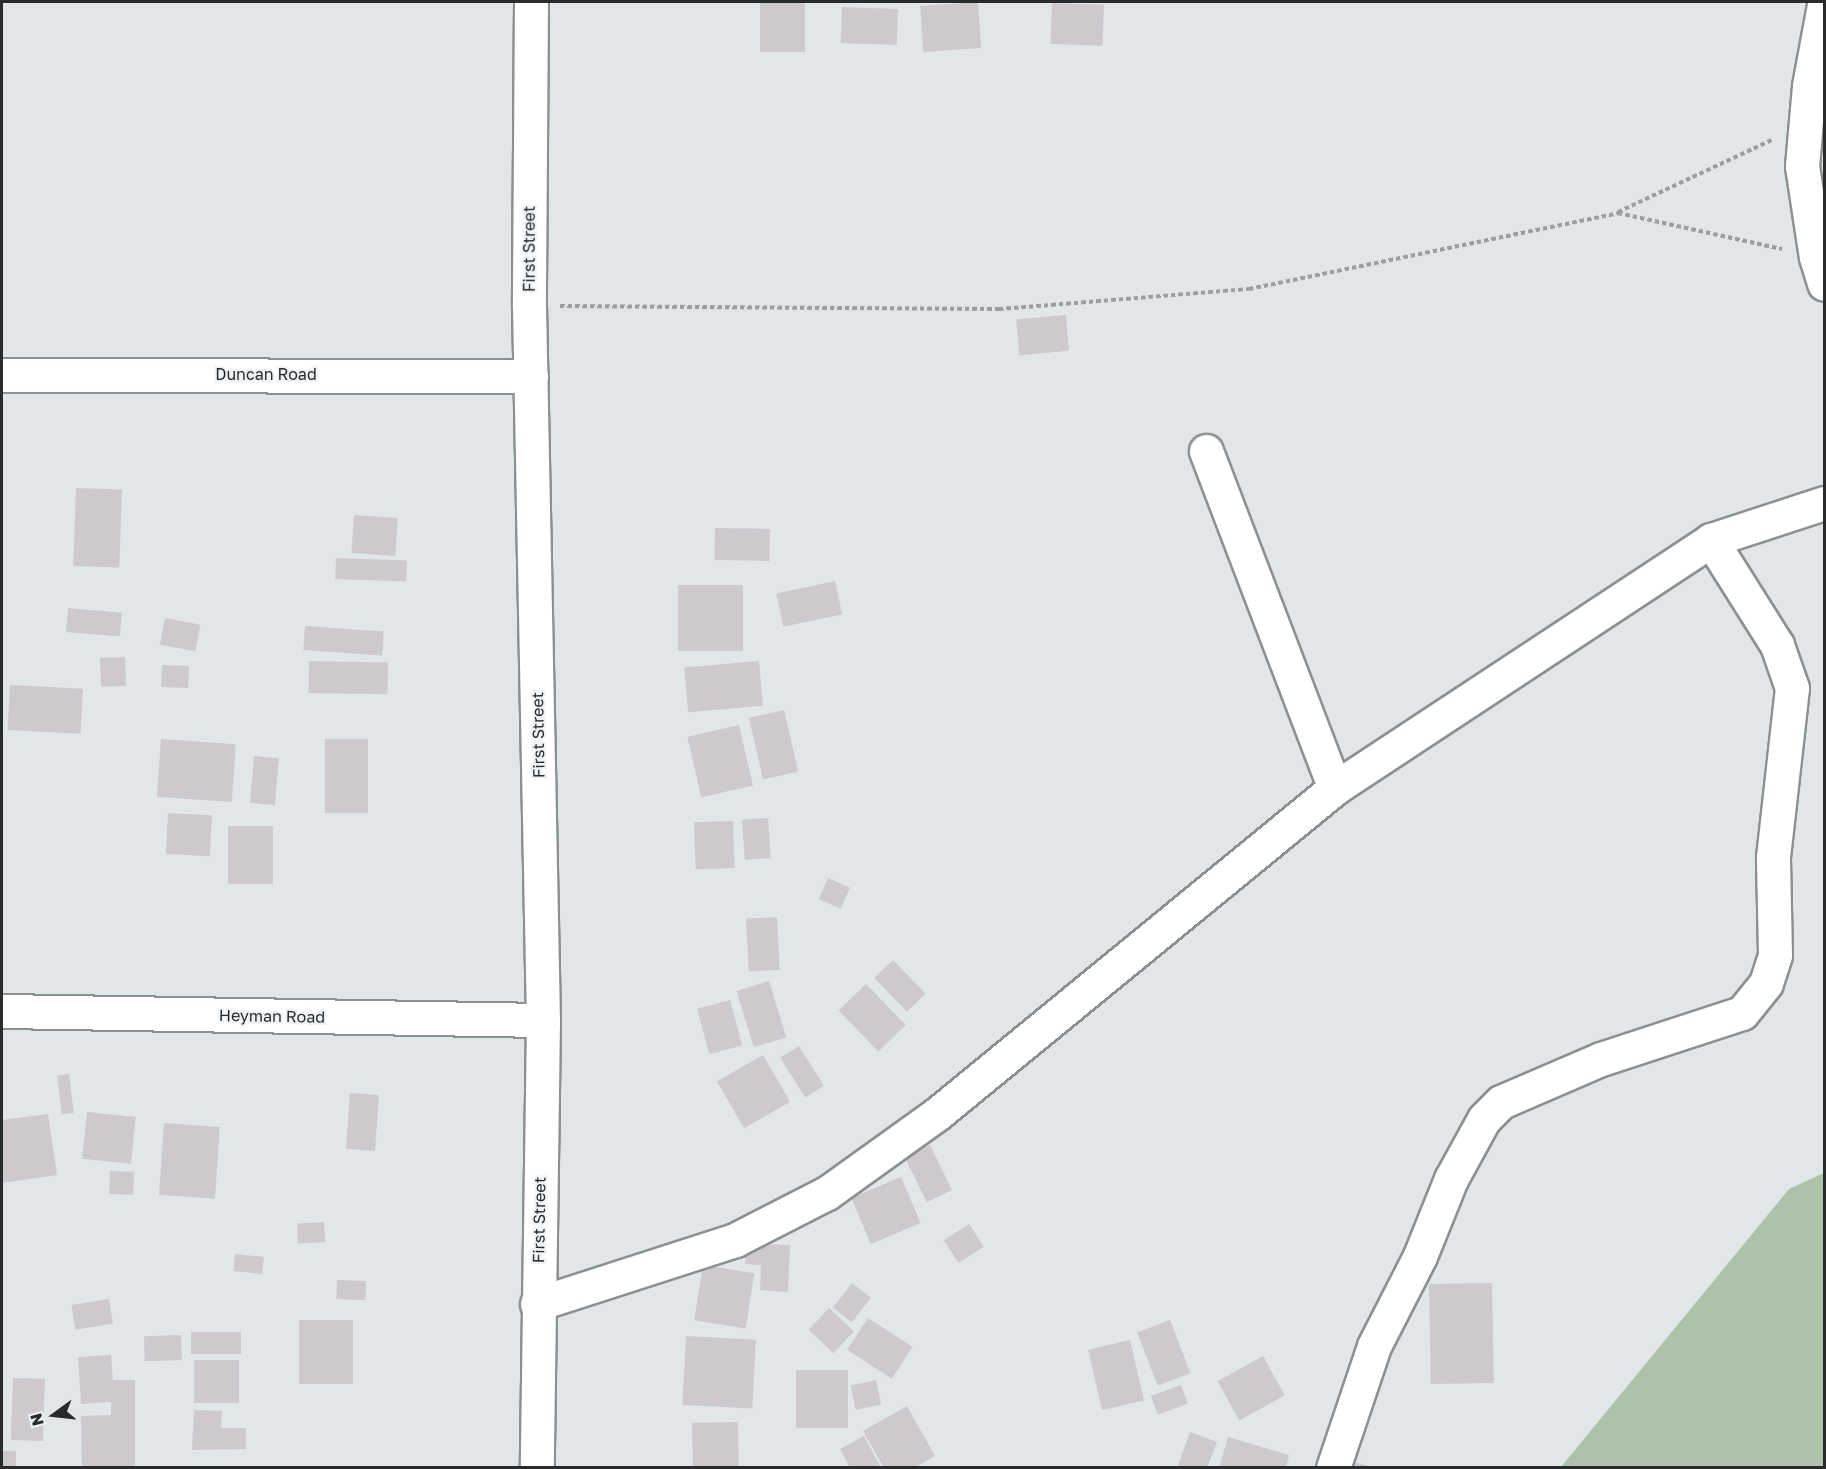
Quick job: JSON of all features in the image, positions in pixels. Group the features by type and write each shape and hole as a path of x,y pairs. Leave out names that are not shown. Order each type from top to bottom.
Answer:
{"street":[{"name":"First Street","path":"531,2 529,305 543,1020 537,1304 537,1467"},
{"path":"1820,271 1802,166 1824,5"},
{"name":"Duncan Road","path":"2,375 531,376"},
{"path":"1206,451 1335,788"},
{"path":"537,1304 735,1240 845,1181 937,1114 1335,788 1711,540 1824,504"},
{"path":"1333,1467 1374,1346 1420,1256 1451,1179 1484,1119 1501,1102 1601,1059 1742,1013 1766,983 1775,954 1773,857 1792,688 1777,645 1711,540"},
{"name":"Heyman Road","path":"2,1011 543,1020"}],"path":[{"path":"529,305 999,309 1237,290 1617,213 1806,124"},
{"path":"1617,213 1820,271"}],"green space":[{"path":"1824,1173 1824,1467 1561,1467 1789,1189"}],"building":[{"path":"760,2 805,2 805,52 760,52"},
{"path":"978,2 981,48 923,52 920,6"},
{"path":"1052,3 1104,5 1103,46 1051,44"},
{"path":"842,7 898,9 897,45 841,43"},
{"path":"1066,315 1069,351 1019,355 1016,319"},
{"path":"76,488 122,490 119,568 73,566"},
{"path":"354,515 398,518 395,556 351,553"},
{"path":"715,528 770,529 769,561 714,560"},
{"path":"336,558 407,560 406,581 335,579"},
{"path":"835,581 842,614 783,627 776,593"},
{"path":"678,585 743,585 743,651 678,651"},
{"path":"68,608 122,613 120,637 66,632"},
{"path":"165,618 200,625 195,651 160,645"},
{"path":"305,626 384,632 382,655 303,650"},
{"path":"125,657 126,686 101,687 100,658"},
{"path":"309,661 388,662 387,694 308,693"},
{"path":"759,661 763,706 688,712 684,668"},
{"path":"162,665 189,666 188,688 161,687"},
{"path":"10,685 83,689 81,734 8,730"},
{"path":"784,710 798,771 763,779 749,718"},
{"path":"739,725 753,785 701,797 687,737"},
{"path":"161,739 236,744 232,802 157,797"},
{"path":"325,739 368,739 368,813 325,813"},
{"path":"254,756 279,758 275,805 250,803"},
{"path":"168,813 212,815 210,856 166,854"},
{"path":"768,818 771,858 745,860 742,820"},
{"path":"733,821 735,868 696,869 694,822"},
{"path":"228,826 273,826 273,884 228,884"},
{"path":"828,878 850,888 841,909 819,899"},
{"path":"777,917 780,970 749,972 746,919"},
{"path":"893,960 926,994 907,1012 874,978"},
{"path":"769,981 786,1037 754,1047 736,991"},
{"path":"866,984 906,1025 878,1051 839,1010"},
{"path":"730,1000 742,1045 709,1054 697,1009"},
{"path":"799,1046 824,1086 805,1098 780,1058"},
{"path":"763,1055 790,1102 744,1128 717,1082"},
{"path":"69,1074 74,1113 62,1114 57,1075"},
{"path":"350,1093 379,1095 375,1151 346,1149"},
{"path":"87,1112 136,1117 131,1164 82,1159"},
{"path":"48,1114 57,1175 2,1183 2,1120"},
{"path":"164,1123 220,1127 215,1199 159,1195"},
{"path":"930,1145 952,1190 927,1202 905,1157"},
{"path":"110,1171 134,1172 133,1195 109,1194"},
{"path":"901,1177 921,1223 871,1244 851,1198"},
{"path":"324,1222 325,1242 298,1243 297,1223"},
{"path":"969,1224 984,1247 959,1263 944,1240"},
{"path":"746,1244 790,1245 788,1292 760,1290 761,1265 745,1264"},
{"path":"235,1254 264,1257 262,1274 233,1271"},
{"path":"703,1265 754,1273 746,1328 694,1320"},
{"path":"337,1280 366,1281 365,1300 336,1299"},
{"path":"852,1283 871,1298 852,1322 833,1307"},
{"path":"1492,1283 1494,1383 1431,1384 1429,1284"},
{"path":"109,1299 113,1324 75,1330 71,1305"},
{"path":"829,1308 854,1331 833,1353 809,1330"},
{"path":"868,1318 912,1347 892,1379 847,1350"},
{"path":"299,1320 353,1320 353,1384 299,1384"},
{"path":"1170,1320 1190,1373 1158,1386 1137,1333"},
{"path":"191,1332 241,1332 241,1354 191,1354"},
{"path":"181,1335 182,1360 145,1361 144,1336"},
{"path":"686,1336 756,1340 752,1409 682,1405"},
{"path":"1130,1340 1144,1400 1102,1410 1088,1350"},
{"path":"111,1355 113,1380 135,1380 135,1468 82,1468 81,1416 111,1415 111,1402 81,1404 78,1357"},
{"path":"1263,1356 1285,1395 1239,1421 1218,1381"},
{"path":"194,1360 239,1360 239,1403 194,1403"},
{"path":"796,1370 848,1370 848,1428 796,1428"},
{"path":"13,1378 45,1379 43,1441 11,1440"},
{"path":"876,1380 881,1404 856,1410 851,1385"},
{"path":"1181,1385 1188,1404 1158,1415 1151,1396"},
{"path":"907,1406 935,1456 914,1468 884,1468 863,1431"},
{"path":"194,1410 222,1411 221,1428 246,1428 246,1449 192,1450"},
{"path":"738,1422 739,1468 693,1468 692,1423"},
{"path":"1190,1432 1217,1442 1207,1468 1177,1468"},
{"path":"864,1436 881,1468 850,1468 840,1449"},
{"path":"1228,1437 1289,1455 1286,1468 1219,1468"},
{"path":"3,1451 16,1451 16,1468 3,1468"},
{"path":"1347,1460 1372,1467 1372,1468 1345,1468"}]}
